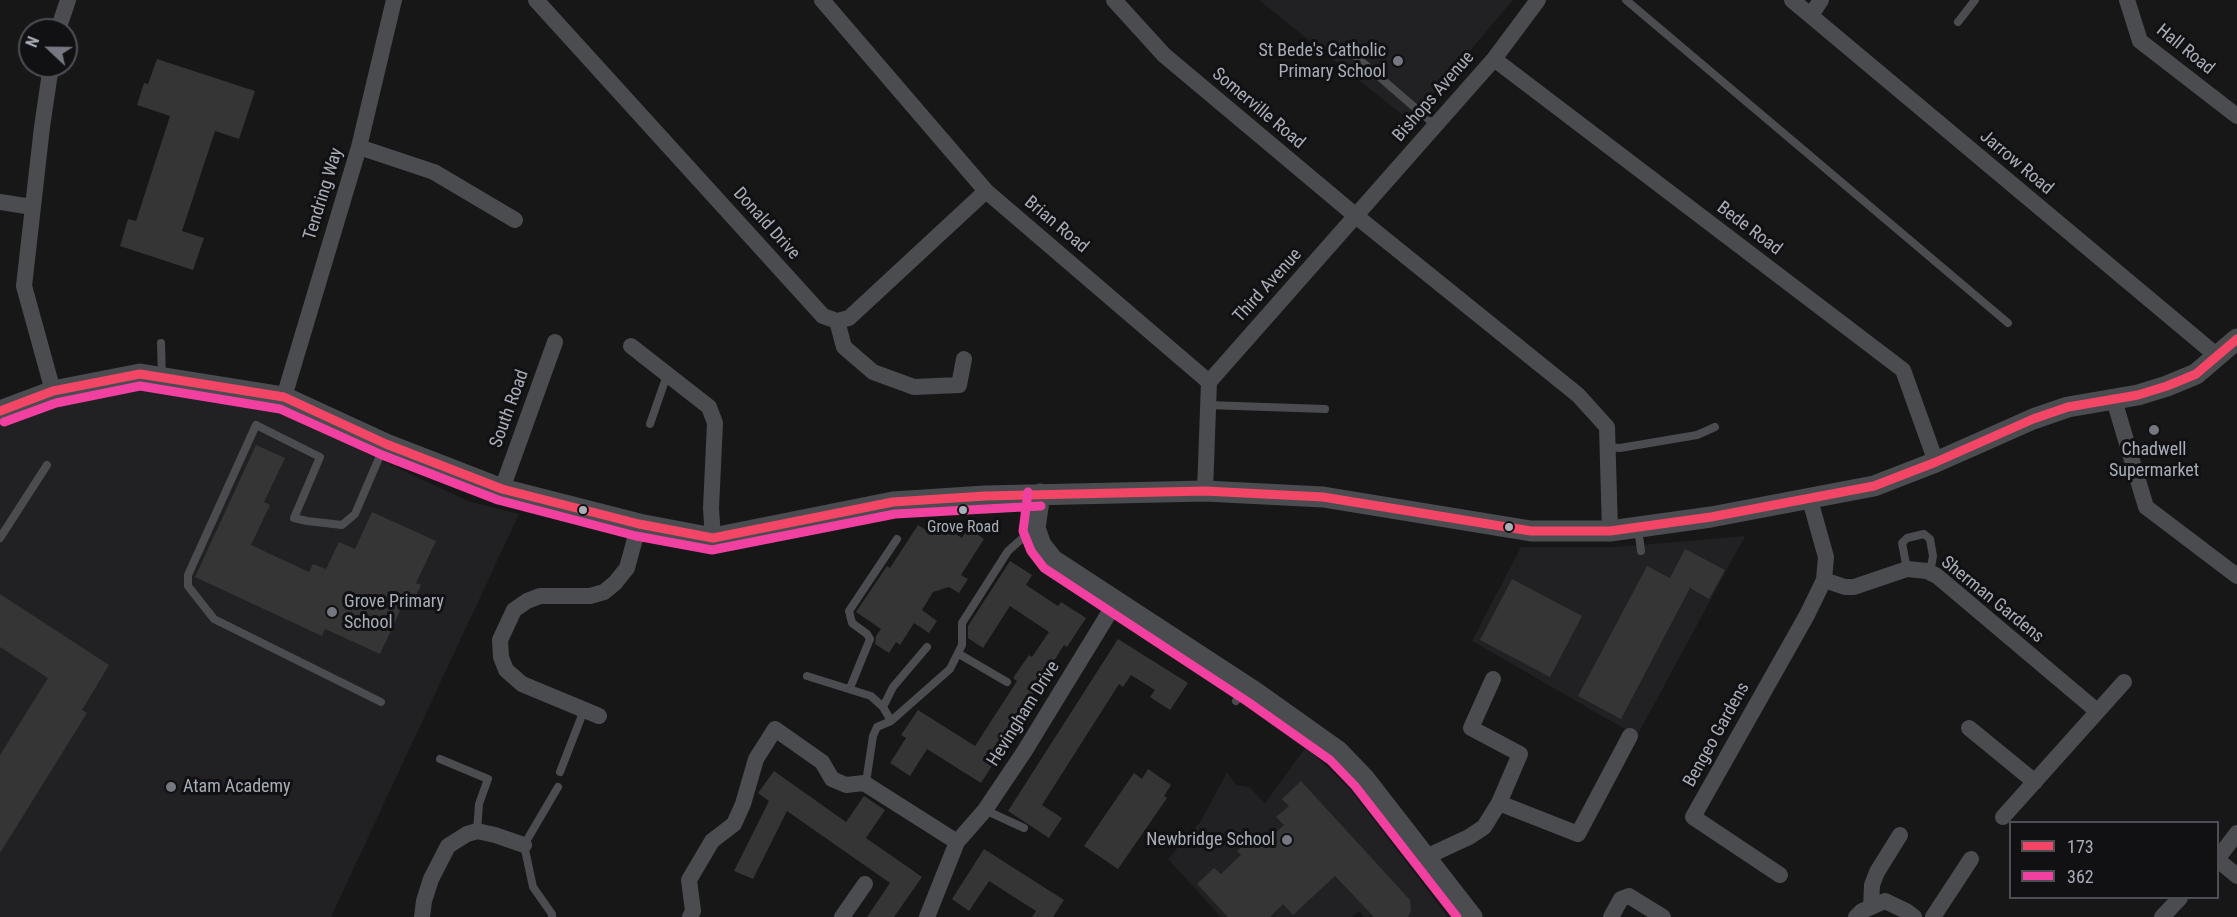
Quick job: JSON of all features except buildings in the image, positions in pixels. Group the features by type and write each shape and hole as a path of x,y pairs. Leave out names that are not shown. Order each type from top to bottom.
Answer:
{"street":[{"path":"62,18 68,0"},
{"name":"Tendring Way","path":"284,397 359,147 394,0"},
{"name":"Brian Road","path":"822,0 986,191 1209,382"},
{"name":"Somerville Road","path":"1114,0 1164,55 1356,216 1578,395 1607,427 1610,531"},
{"name":"Bishops Avenue","path":"1356,216 1494,59 1538,0"},
{"name":"Jarrow Road","path":"1792,0 2216,355"},
{"path":"1811,15 1821,0"},
{"name":"Hall Road","path":"2127,0 2140,41 2237,116"},
{"name":"Donald Drive","path":"541,1 823,316 837,321"},
{"name":"Bede Road","path":"1494,59 1903,370 1936,462"},
{"path":"49,78 24,286 53,391"},
{"path":"359,147 434,172 515,220"},
{"path":"964,359 959,385 914,387 873,372 844,348 837,321 849,318 986,191"},
{"path":"0,202 32,207"},
{"name":"Third Avenue","path":"1209,382 1356,216"},
{"path":"0,411 53,391 140,374 284,397 386,444 502,489 639,524 713,538 893,502 1040,494 1205,491 1323,497 1531,531 1610,531 1711,518 1874,486 1936,462 2033,419 2068,407 2114,400 2167,386 2196,374 2237,339"},
{"name":"South Road","path":"502,489 555,342"},
{"path":"631,346 709,407 715,423 711,508 713,538"},
{"path":"1205,491 1209,382"},
{"path":"2114,400 2146,507 2237,576"},
{"path":"1040,494 1035,528 1041,545 1053,560 1118,600 1240,693 1338,751 1364,778 1471,917"},
{"path":"1810,500 1826,556 1824,580"},
{"path":"592,713 522,684 507,670 501,657 500,640 514,610 527,601 540,596 591,596 604,592 615,584 627,568 639,524"},
{"name":"Sherman Gardens","path":"1824,580 1845,587 1854,587 1907,569 1930,572 2097,711"},
{"name":"Bengeo Gardens","path":"1780,875 1693,817 1807,615 1824,580"},
{"name":"Hevingham Drive","path":"927,917 957,842 985,810 1024,752 1118,600"},
{"path":"1426,857 1469,837 1484,827 1499,803 1520,754 1471,728 1493,679"},
{"path":"2003,818 2124,682"},
{"path":"1970,728 2035,782"},
{"path":"690,917 693,911 689,880 712,841 734,824 743,804 756,759 775,729 822,762 832,778 846,785 864,783 957,842"},
{"path":"1499,803 1578,834 1630,736"},
{"path":"422,917 431,879 448,846 467,834 477,831 524,845"},
{"path":"2219,856 2237,833"},
{"path":"1871,907 1872,885 1877,872 1900,835"},
{"path":"1933,917 1971,859"},
{"path":"2219,861 2237,876"},
{"path":"842,917 865,884"},
{"path":"1611,917 1621,899 1629,896 1663,917"},
{"path":"2162,917 2178,899"},
{"path":"1857,917 1862,911 1885,901 1914,917"}],"lane":[{"path":"1626,0 2008,323"},
{"path":"1958,22 1975,0"},
{"path":"1346,48 1435,125"},
{"path":"161,344 162,377"},
{"path":"651,424 667,375"},
{"path":"1208,405 1325,409"},
{"path":"381,702 214,619 188,586 188,575 256,424 320,457 294,518 307,521 342,525 355,514 386,444"},
{"path":"1608,447 1620,448 1697,435 1715,427"},
{"path":"0,538 47,465"},
{"path":"1638,527 1641,551"},
{"path":"864,783 873,736 877,727 891,721 950,669 962,645 962,623 1008,551 1035,528"},
{"path":"1907,569 1902,543 1907,538 1924,534 1930,539 1933,556 1930,572"},
{"path":"850,688 870,639 852,623 849,611 897,539"},
{"path":"883,707 893,687 927,647"},
{"path":"959,654 1007,682"},
{"path":"807,676 871,696 883,707 891,721"},
{"path":"560,772 592,713"},
{"path":"440,759 488,779 479,804 477,831"},
{"path":"552,917 533,887 524,845 558,787"},
{"path":"985,810 1024,828"}],"shaded area":[{"name":"St Bede's Catholic Primary School","path":"1259,0 1513,0 1410,121"},
{"path":"185,387 218,394 257,410 261,404 468,501 519,514 331,917 0,917 0,425 105,391"},
{"path":"1745,536 1637,736 1472,641 1521,547 1617,547"},
{"name":"Newbridge School","path":"1306,747 1350,789 1448,917 1364,917 1359,911 1352,917 1221,917 1168,859 1201,821 1227,772 1236,785 1249,787 1265,803"}],"transit line":[{"name":"173","path":"0,411 53,391 140,374 284,397 386,444 502,489 639,524 713,538 893,502 985,496 1205,491 1323,497 1531,531 1610,531 1711,517 1874,486 1936,462 2033,419 2068,407 2138,395 2167,386 2196,374 2237,339"},
{"name":"362","path":"4,422 56,403 140,386 280,409 382,455 498,500 636,536 712,550 895,514 1041,506"},
{"name":"362","path":"1028,492 1023,531 1031,551 1044,568 1248,702 1330,760 1355,786 1457,917"}],"place":[{"name":"St Bede's Catholic Primary School","path":"1398,61"},
{"name":"Chadwell Supermarket","path":"2154,430"},
{"name":"Grove Road","path":"963,510"},
{"name":"Grove Primary School","path":"332,612"},
{"name":"Atam Academy","path":"171,787"},
{"name":"Newbridge School","path":"1287,840"}]}
